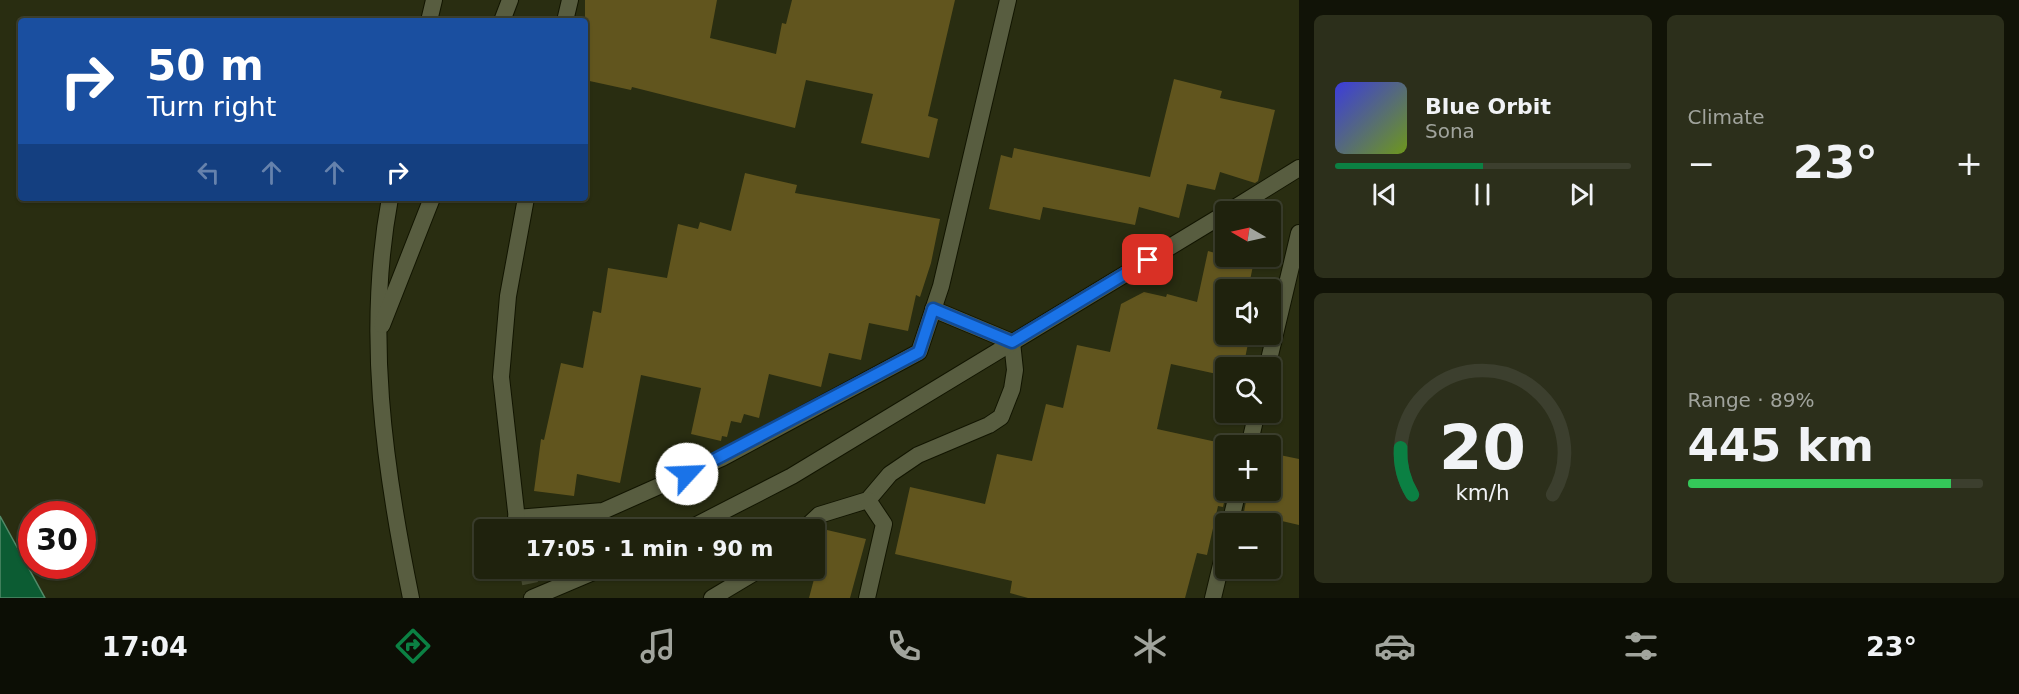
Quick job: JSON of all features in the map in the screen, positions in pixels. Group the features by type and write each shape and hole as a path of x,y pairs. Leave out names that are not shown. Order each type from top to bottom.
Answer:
{"street":[{"path":"430,18 435,0"},
{"path":"503,18 510,0"},
{"path":"566,18 570,0"},
{"path":"553,519 603,512 722,458 919,352 933,309 1008,0"},
{"path":"1245,201 1299,168"},
{"path":"389,201 383,235 376,339 381,426 411,598"},
{"path":"376,339 431,201"},
{"path":"516,519 501,377 508,296 525,201"},
{"path":"708,519 792,476 1215,219"},
{"path":"1270,357 1299,233"},
{"path":"933,309 1012,342"},
{"path":"815,519 819,515 868,500 890,474 918,455 989,425 1001,417 1015,370 1012,342"},
{"path":"868,500 884,524 871,597"},
{"path":"532,598 577,579"},
{"path":"712,598 744,579"},
{"path":"1213,598 1218,579"}],"shaded area":[{"path":"0,516 18,549 18,579 35,579 45,598 0,598"}],"building":[{"path":"585,0 717,0 710,38 776,54 782,23 786,24 792,0 955,0 928,116 938,119 929,158 861,143 873,94 806,80 795,128 632,87 631,90 588,81 588,18 585,18"},
{"path":"1174,79 1222,91 1220,98 1275,110 1258,181 1255,183 1220,172 1215,190 1187,184 1179,218 1139,207 1135,225 1043,207 1040,220 989,209 1001,155 1012,158 1014,148 1150,177"},
{"path":"745,173 797,185 795,193 940,219 931,263 920,297 916,295 908,331 869,323 861,360 829,353 821,387 769,374 759,418 744,414 741,423 731,421 727,437 722,436 721,441 691,434 701,388 641,375 620,483 577,474 574,496 534,491 541,439 544,440 561,363 583,368 593,311 601,313 608,268 667,278 678,224 698,229 700,222 731,231"},
{"path":"1208,251 1215,253 1215,267 1253,267 1250,279 1215,279 1215,345 1248,345 1245,357 1215,357 1215,374 1171,364 1157,429 1215,442 1215,501 1224,501 1223,507 1218,506 1215,513 1207,555 1197,553 1185,598 1028,598 1010,593 1012,581 895,554 910,487 985,504 997,454 1032,461 1046,404 1063,408 1077,345 1110,352 1121,304 1144,292 1166,297 1167,294 1197,302"},
{"path":"1281,455 1299,459 1299,525 1281,521 1281,513 1244,512 1246,501 1281,501"},
{"path":"827,530 866,539 850,598 809,598 814,579 825,579"}],"tunnel":[{"path":"529,579 533,598"}],"route":[{"path":"687,474 722,458 919,352 933,309 1012,342 1148,260"}]}
